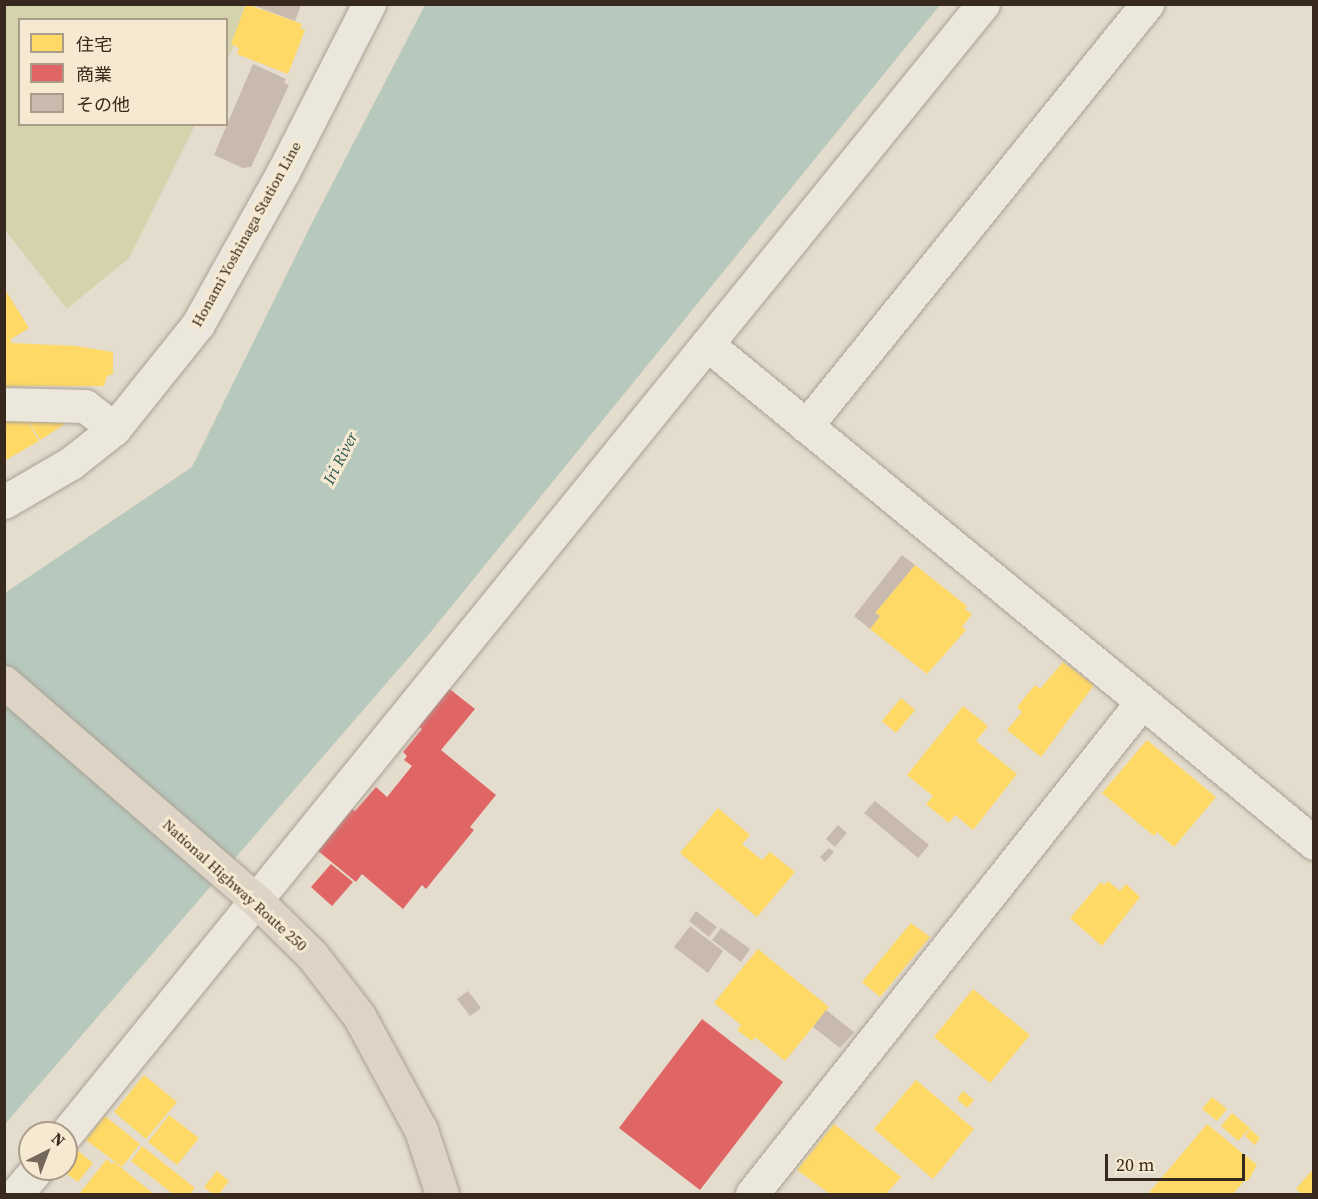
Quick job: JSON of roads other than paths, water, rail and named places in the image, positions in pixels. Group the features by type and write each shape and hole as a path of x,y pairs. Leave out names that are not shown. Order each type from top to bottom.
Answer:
{"highway":[{"name":"National Highway Route 250","path":"4,682 257,901 312,955 359,1016 421,1130 442,1194"}],"street":[{"name":"Honami Yoshinaga Station Line","path":"4,502 71,463 114,429 198,324 282,172 369,4"},
{"path":"77,1121 983,4"},
{"path":"806,426 1147,4"},
{"path":"707,344 1314,843"},
{"path":"4,404 85,405 114,429"},
{"path":"752,1194 1142,702"},
{"path":"16,1194 27,1181"}],"water":[{"name":"Iri River","path":"425,5 940,5 429,634 5,1124 5,593 192,467 312,223"}]}
